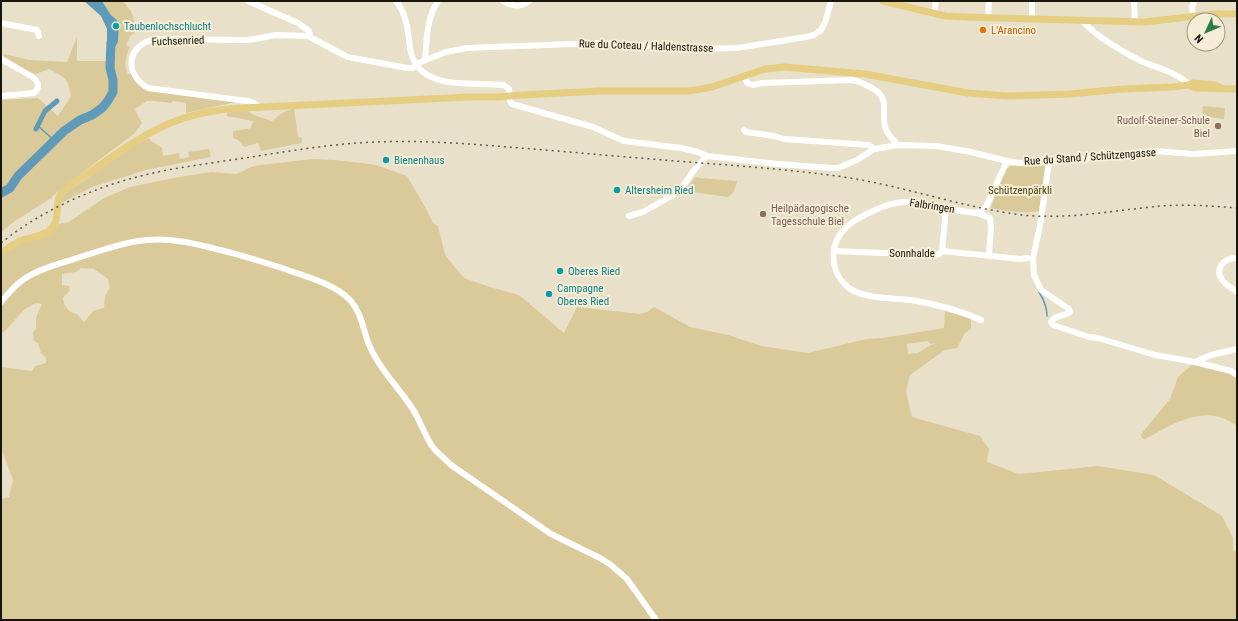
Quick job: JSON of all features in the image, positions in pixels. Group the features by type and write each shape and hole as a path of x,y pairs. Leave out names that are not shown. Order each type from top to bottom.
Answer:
{"main road":[{"path":"884,1 951,17 1135,22 1186,17"},
{"path":"1226,14 1237,14"},
{"path":"1,253 18,242 51,229 56,221 58,200 62,192 134,141 178,119 199,113 226,109 601,91 689,91 712,87 772,68 785,67 884,77 968,93 1007,96 1070,94 1190,85 1195,88 1237,89"}],"street":[{"path":"248,1 298,23 309,31 310,36 348,57 407,68 412,68 417,65"},
{"path":"396,1 405,16 411,51 417,65 428,76 440,81 504,85 509,89 509,96"},
{"path":"425,60 428,23 432,11 438,1"},
{"path":"503,1 517,6 525,4 529,1"},
{"name":"Rue du Coteau / Haldenstrasse","path":"417,65 425,60 446,52 467,48 599,43 708,49 737,48 814,35 825,23 831,1"},
{"path":"934,14 936,1"},
{"path":"988,18 989,1"},
{"path":"1032,1 1032,20"},
{"path":"1135,1 1135,22"},
{"path":"1192,12 1194,1"},
{"path":"1082,21 1094,32 1128,54 1182,78 1190,85"},
{"path":"1,23 37,30 39,36"},
{"name":"Fuchsenried","path":"259,107 254,103 246,101 148,88 137,80 132,71 131,63 134,54 141,45 148,41 156,40 255,40 276,35 310,36"},
{"path":"1,59 33,77 39,85 37,91 34,93 1,96"},
{"path":"744,76 747,83 752,85 762,83 854,80 866,85 878,91 881,95 884,104 886,131 898,145"},
{"name":"Rue du Stand / Schützengasse","path":"509,96 512,104 593,127 619,140 681,148 698,152 705,159 838,168 857,160 874,149 898,145 936,146 1007,161 1026,163 1143,152 1193,154 1237,151"},
{"path":"744,130 746,132 784,139 869,145 874,149"},
{"path":"630,216 643,212 674,196 705,159"},
{"path":"977,213 986,207 1007,161"},
{"path":"1049,162 1040,226 1033,258 1034,275 1041,290 1067,306 1070,311 1067,314 1057,316 1052,319 1051,322 1053,325 1089,337 1098,338 1155,355 1195,362 1231,371 1237,375"},
{"name":"Falbringen","path":"977,213 910,202 884,206 858,219 844,229 836,242 834,263 838,276 846,285 857,292 929,304 957,311 981,320"},
{"path":"986,207 990,218 991,227 989,256"},
{"path":"942,251 946,208"},
{"path":"977,213 990,218"},
{"path":"1,302 20,282 36,272 49,267 128,243 170,239 187,241 231,252 312,279 336,289 345,295 356,307 370,348 378,363 413,409 432,446 442,457 451,465 551,534 611,565 627,579 656,620"},
{"name":"Sonnhalde","path":"834,251 934,255 940,254 942,251 1021,259 1028,258"},
{"path":"1237,258 1231,258 1225,261 1221,266 1220,272 1220,276 1224,282 1237,292"},
{"path":"1195,362 1210,355 1237,349"}],"green space":[{"path":"102,1 123,1 132,13 134,20 134,34 131,35 126,45 130,47 126,57 126,64 128,74 131,74 139,85 206,99 236,102 186,113 186,103 173,101 171,103 147,101 135,109 142,123 135,133 58,191 51,198 15,221 1,232 1,100 38,98 58,116 71,96 69,85 62,76 49,69 34,75 4,56 4,54 29,60 67,62 77,37 77,61 107,61 118,42 119,22 111,15"},
{"path":"1203,106 1225,108 1224,119 1202,116"},
{"path":"294,108 298,137 302,138 302,143 261,151 258,143 244,147 238,140 233,138 233,132 251,128 253,121 227,116 227,113 246,110 256,116 272,121 282,113"},
{"path":"149,138 162,148 163,156 179,153 180,159 189,157 188,152 209,149 211,157 146,170 92,187 61,203 67,192 132,147"},
{"path":"314,159 334,160 376,165 407,176 433,223 438,226 445,255 464,278 519,295 564,333 577,307 640,314 647,312 654,307 690,327 728,335 761,346 808,353 866,339 883,338 944,328 945,311 971,319 971,329 965,333 957,348 945,350 910,375 906,391 912,417 980,436 989,449 987,462 1019,474 1098,466 1154,475 1219,514 1222,516 1233,538 1233,550 1237,552 1237,620 1,620 1,499 9,497 13,480 2,450 1,367 32,371 35,366 46,363 46,358 41,353 38,343 34,341 33,333 36,329 36,318 42,304 36,303 25,309 3,333 1,331 1,253 54,225 69,222 104,198 130,187 211,172 237,174 251,167","holes":["81,268 94,269 108,279 110,288 105,296 104,308 93,311 84,322 78,315 69,311 64,304 63,298 70,290 69,286 62,285 62,274 76,272","928,341 930,344 936,343 918,353 908,354 907,344"]},
{"name":"Schützenpärkli","path":"1011,166 1045,166 1039,211 1021,212 991,208 1003,171"},
{"path":"695,177 737,181 734,192 728,197 685,191"},
{"path":"1195,362 1237,375 1237,426 1223,418 1203,415 1182,420 1143,439 1141,436 1142,433 1170,399 1178,377"}],"water":[{"path":"84,1 102,1 111,15 119,22 118,42 107,61 107,29 101,16"}],"waterway":[{"path":"1,193 10,188 18,176 64,131 80,120 92,115 102,108 107,102 113,92 113,80 110,68 111,42"},
{"path":"36,129 45,111 57,101"},
{"path":"38,126 55,141"},
{"path":"1039,292 1045,304 1047,316"}],"railway":[{"path":"1,243 17,231 53,209 90,192 129,179 177,168 280,152 375,142 429,142 484,145 812,173 883,184 975,207 1022,215 1057,216 1092,214 1170,205 1237,208"}],"place":[{"name":"Taubenlochschlucht","path":"116,26"},
{"name":"L'Arancino","path":"983,30"},
{"name":"Rudolf-Steiner-Schule Biel","path":"1218,126"},
{"name":"Bienenhaus","path":"386,160"},
{"name":"Altersheim Ried","path":"617,190"},
{"name":"Heilpädagogische Tagesschule Biel","path":"763,214"},
{"name":"Oberes Ried","path":"560,271"},
{"name":"Campagne Oberes Ried","path":"549,294"}]}
